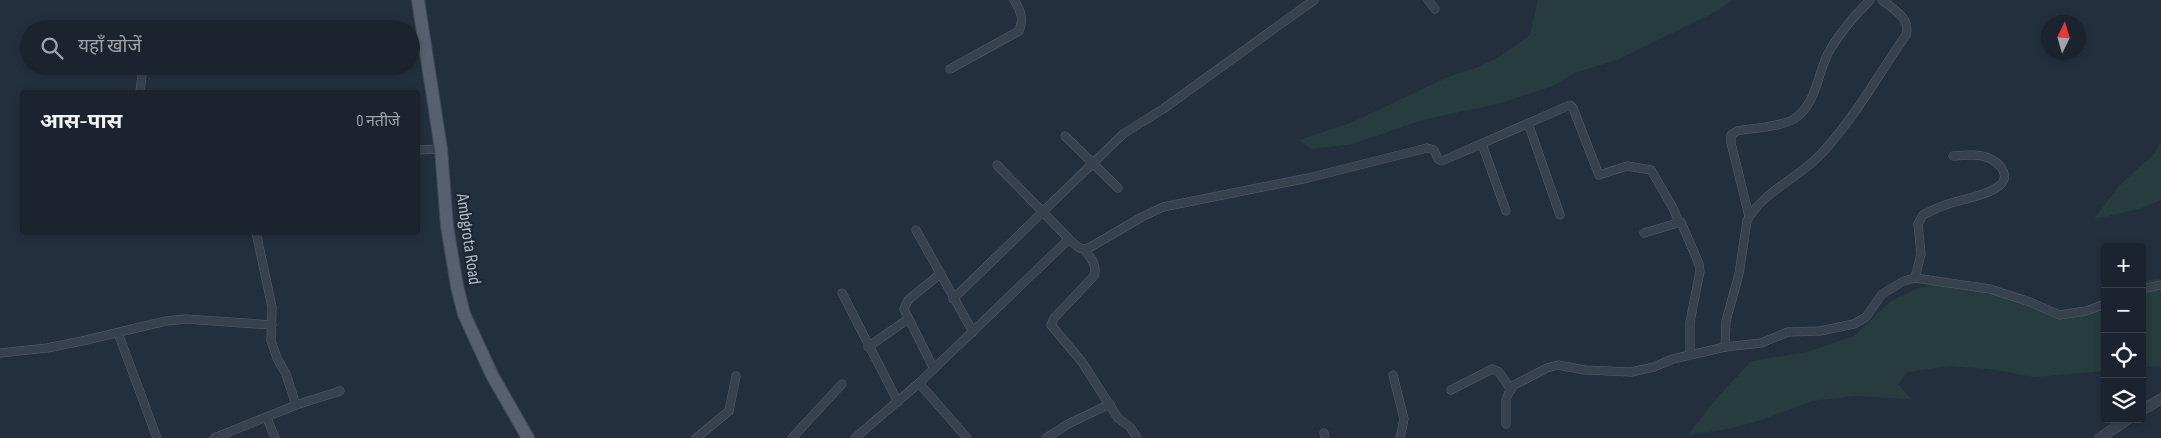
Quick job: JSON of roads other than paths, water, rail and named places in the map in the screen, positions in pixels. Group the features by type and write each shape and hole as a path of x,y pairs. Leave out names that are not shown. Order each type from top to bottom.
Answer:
{"main road":[{"name":"Ambgrota Road","path":"418,0 441,149 447,226 457,286 464,314 492,375 528,438"}],"street":[{"path":"950,69 1019,31 1022,23 1022,14 1014,0"},
{"path":"953,299 1133,126 1163,109 1314,0"},
{"path":"1428,0 1435,9"},
{"path":"1749,216 1731,143 1731,135 1737,131 1783,122 1798,115 1812,98 1830,50 1849,22 1870,0"},
{"path":"1725,347 1726,321 1739,274 1746,221 1769,196 1820,156 1847,122 1906,35 1908,28 1906,22 1882,0"},
{"path":"140,90 142,75"},
{"path":"1084,249 1092,247 1142,217 1163,207 1308,178 1427,148 1434,150 1438,160 1442,162 1568,105 1571,106 1599,175 1627,166 1651,170 1679,222 1696,257 1700,271 1690,322 1690,354"},
{"path":"1528,123 1560,215"},
{"path":"1065,136 1094,162 1118,188"},
{"path":"1482,144 1506,211"},
{"path":"420,150 441,149"},
{"path":"1914,278 1921,254 1918,224 1923,215 1951,203 1994,190 2004,179 2002,169 1993,159 1974,155 1953,156"},
{"path":"997,165 1070,240 1084,249 1094,264 1096,269 1094,276 1054,318 1051,325 1082,362 1118,418 1130,427 1137,438"},
{"path":"1644,233 1679,222"},
{"path":"916,230 973,332"},
{"path":"257,235 272,306 271,341 286,374 296,405"},
{"path":"855,438 919,383 1070,240"},
{"path":"934,369 908,319 904,304 940,274"},
{"path":"1506,424 1506,400 1511,390 1527,378 1554,366 1585,370 1631,372 1654,367 1690,354 1725,347 1761,343 1788,332 1820,331 1854,324 1866,316 1882,294 1904,281 1914,278 1990,289 2030,302 2059,315 2086,311 2101,305"},
{"path":"2146,289 2161,285"},
{"path":"842,294 898,402"},
{"path":"0,353 47,348 118,333 166,320 186,319 272,325"},
{"path":"868,347 908,319"},
{"path":"118,333 157,438"},
{"path":"1451,390 1492,369 1499,372 1511,390"},
{"path":"1393,375 1404,419 1400,438"},
{"path":"696,438 729,411 736,376"},
{"path":"919,383 967,438"},
{"path":"792,438 842,384"},
{"path":"216,438 296,405 340,391"},
{"path":"2146,408 2161,399"},
{"path":"1046,438 1068,424 1110,404"},
{"path":"267,418 275,438"},
{"path":"2100,438 2122,423"}]}
